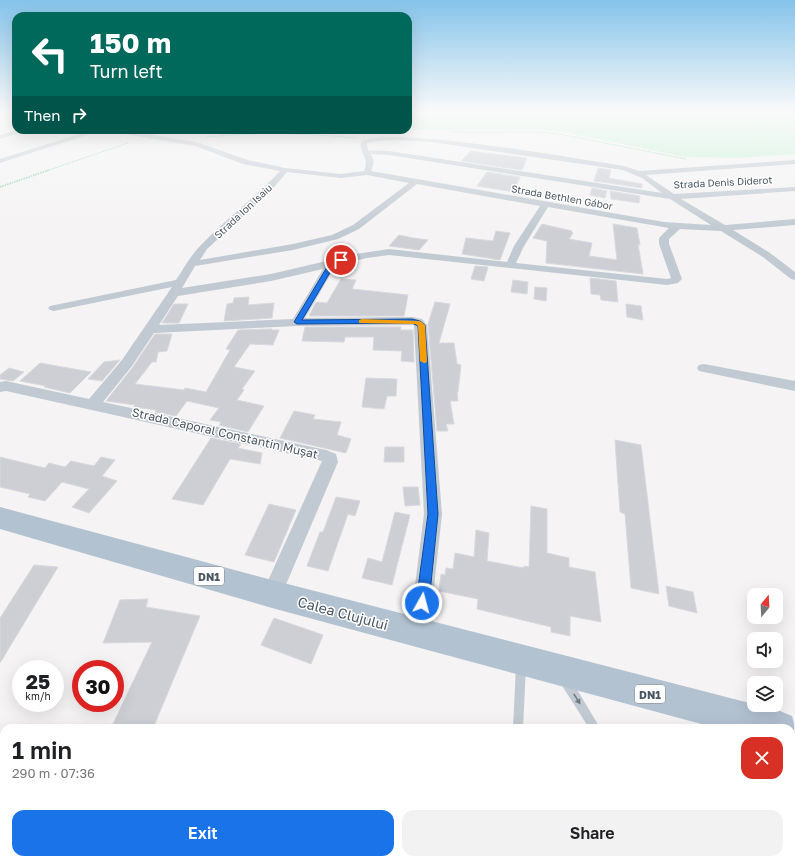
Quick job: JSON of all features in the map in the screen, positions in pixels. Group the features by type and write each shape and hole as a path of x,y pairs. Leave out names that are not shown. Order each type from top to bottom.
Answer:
{"main road":[{"name":"Calea Clujului","path":"0,518 272,594 521,659 744,723"}],"street":[{"path":"0,161 31,151"},
{"name":"Strada Ion Isaiu","path":"177,288 191,264 204,247 266,192 285,170 246,162 216,151"},
{"path":"509,151 624,168 639,173 673,197 753,246 795,277"},
{"path":"367,152 372,161 368,173"},
{"name":"Strada Denis Diderot","path":"367,152 389,153 673,197 795,189"},
{"path":"639,173 795,162"},
{"name":"Strada Bethlen Gábor","path":"285,170 341,176 368,173 545,205 677,226 722,228 795,222"},
{"path":"191,264 293,247 335,236 356,227 415,182"},
{"path":"510,265 519,246 545,205"},
{"path":"54,308 159,286 177,288 266,279 370,253 389,252 667,282 674,281 676,278 664,244 664,238 677,226"},
{"path":"297,322 332,263"},
{"path":"782,266 795,264"},
{"path":"93,404 127,364 177,288"},
{"path":"150,329 297,322 412,321 418,322 421,325 433,514 419,633"},
{"path":"704,368 795,386"},
{"name":"Strada Caporal Constantin Mușat","path":"0,387 6,386 93,404 330,458 330,462 272,594"}],"lane":[{"path":"518,724 521,659"},
{"path":"559,670 593,724"}],"path":[{"path":"0,187 104,151"},
{"path":"647,151 686,159"}],"green space":[{"path":"658,151 795,151 795,154 737,158 685,157"}],"building":[{"path":"471,151 527,158 522,170 461,161"},
{"path":"598,168 611,170 609,178 642,184 642,188 594,181"},
{"path":"487,172 520,177 514,192 477,186"},
{"path":"592,188 607,191 605,198 590,195"},
{"path":"610,191 640,196 639,203 611,199"},
{"path":"542,224 572,231 571,232 573,233 569,239 592,243 589,256 617,260 613,224 637,228 643,274 546,263 547,241 533,238"},
{"path":"496,231 510,233 500,260 462,254 466,238 493,241"},
{"path":"399,235 428,240 419,250 389,246"},
{"path":"475,266 488,267 484,281 471,279"},
{"path":"590,278 616,281 618,302 601,300 600,295 591,294"},
{"path":"341,279 356,280 352,289 408,295 404,316 309,316 316,302 327,303"},
{"path":"513,280 528,282 527,294 511,292"},
{"path":"535,287 547,288 546,301 534,299"},
{"path":"249,297 248,305 274,303 272,318 224,321 227,304 233,303 234,298"},
{"path":"435,302 450,304 439,343 454,343 457,364 461,365 457,392 458,401 450,401 454,424 446,424 448,431 437,431 428,324"},
{"path":"174,304 188,304 179,323 162,323"},
{"path":"626,304 641,306 643,320 627,317"},
{"path":"305,327 401,327 400,330 413,330 414,362 401,361 402,351 373,350 374,337 345,337 344,342 302,341"},
{"path":"272,329 271,330 279,330 273,345 250,344 234,367 255,371 242,389 244,390 237,400 264,406 248,432 219,425 221,422 210,420 219,408 187,401 176,416 155,412 156,410 134,407 135,405 106,401 133,367 155,334 172,334 167,351 158,352 156,362 152,362 135,384 184,390 185,388 206,392 230,350 226,349 238,330"},
{"path":"120,360 102,381 88,379 104,362"},
{"path":"40,363 91,372 70,393 44,387 46,386 20,381"},
{"path":"9,368 24,372 13,381 0,379 0,375"},
{"path":"366,378 397,379 396,396 387,396 384,409 362,407"},
{"path":"294,411 315,415 313,419 341,422 337,435 351,439 346,453 280,438"},
{"path":"211,438 241,444 238,448 262,453 260,464 230,459 203,505 172,499"},
{"path":"615,440 641,445 659,594 631,588 625,514 620,512"},
{"path":"385,447 404,447 404,462 384,462"},
{"path":"0,457 45,468 49,463 65,467 71,461 94,466 101,457 115,460 102,476 117,481 89,513 72,507 89,489 62,482 45,501 28,497 30,494 0,487"},
{"path":"403,487 418,487 420,505 405,506"},
{"path":"336,497 360,501 355,516 348,514 328,571 307,566 320,532 323,532"},
{"path":"269,504 296,510 274,562 245,555"},
{"path":"531,506 547,509 547,553 569,558 569,567 595,572 601,622 570,616 570,636 551,632 551,627 477,609 478,599 439,591 441,574 445,575 446,568 453,569 455,553 474,557 476,530 489,533 487,561 524,568 524,566 529,567"},
{"path":"395,512 410,515 392,585 362,578 368,558 382,562"},
{"path":"34,565 58,567 0,663 0,618"},
{"path":"666,586 693,592 697,613 669,606"},
{"path":"148,599 146,607 200,616 155,724 113,724 119,712 124,712 124,701 152,642 103,643 120,600"},
{"path":"274,618 323,635 311,664 261,645"}],"slow traffic":[{"path":"362,322 418,322 421,325 424,361"}],"route":[{"path":"341,260 332,263 297,322 412,321 418,322 421,325 433,514 422,603"}]}
